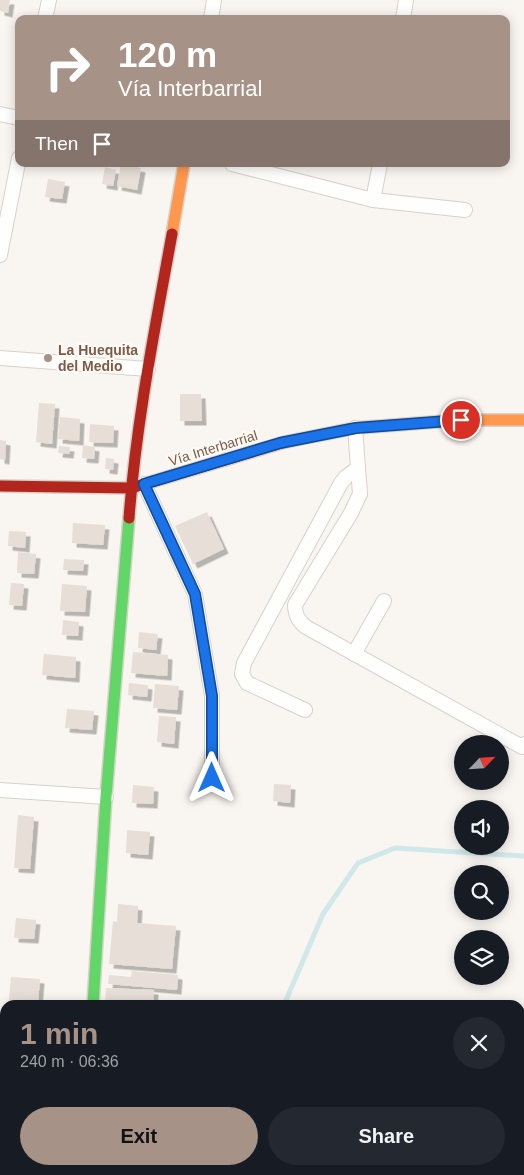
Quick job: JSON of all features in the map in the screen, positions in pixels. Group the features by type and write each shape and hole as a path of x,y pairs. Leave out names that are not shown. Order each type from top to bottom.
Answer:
{"street":[{"path":"46,15 49,0"},
{"path":"212,15 214,0"},
{"path":"404,15 406,0"},
{"path":"0,114 15,117"},
{"path":"0,255 17,167"},
{"path":"93,1000 106,797 148,369 183,167"},
{"path":"244,167 373,200 465,210"},
{"path":"373,200 379,167"},
{"path":"0,358 148,369"},
{"name":"Vía Interbarrial","path":"0,486 138,486 280,443 356,428 461,420 524,420"},
{"path":"356,428 360,494 357,503 295,605 296,616 300,622 354,654 522,747 524,744"},
{"path":"305,710 247,683 242,674 244,663 341,483 358,468"},
{"path":"138,486 195,594 212,696 212,778"},
{"path":"354,654 384,601"},
{"path":"0,790 106,797"}],"building":[{"path":"0,0 10,0 8,13 0,11"},
{"path":"105,167 116,170 113,186 102,184"},
{"path":"120,167 141,168 137,190 117,186"},
{"path":"48,179 65,182 62,199 45,197"},
{"path":"180,394 201,394 202,421 180,421"},
{"path":"39,403 55,404 52,444 36,442"},
{"path":"60,417 80,419 79,441 58,439"},
{"path":"90,424 114,426 113,443 89,442"},
{"path":"0,440 6,441 5,460 0,459"},
{"path":"83,445 95,447 94,459 82,458"},
{"path":"59,446 70,447 69,454 58,453"},
{"path":"106,458 114,459 113,470 105,469"},
{"path":"207,512 224,549 193,564 175,526"},
{"path":"73,523 105,525 103,545 72,543"},
{"path":"9,531 26,532 25,548 8,546"},
{"path":"18,552 36,554 34,574 17,573"},
{"path":"64,559 84,560 83,571 63,570"},
{"path":"11,583 24,584 22,606 9,605"},
{"path":"62,584 87,586 85,612 60,611"},
{"path":"63,620 79,622 78,636 62,635"},
{"path":"139,632 158,634 156,650 138,648"},
{"path":"133,652 168,655 167,676 131,673"},
{"path":"44,654 76,657 75,678 42,675"},
{"path":"129,683 148,685 147,697 128,695"},
{"path":"155,684 179,686 177,710 153,708"},
{"path":"67,709 94,711 92,730 65,728"},
{"path":"159,716 176,717 174,744 157,742"},
{"path":"274,784 291,785 290,803 273,801"},
{"path":"133,785 154,787 153,804 132,803"},
{"path":"18,815 34,817 30,869 14,868"},
{"path":"127,830 150,832 148,855 126,853"},
{"path":"118,904 138,906 137,923 176,926 172,969 109,964 113,921 117,922"},
{"path":"16,918 36,920 34,939 14,938"},
{"path":"132,971 178,975 177,990 108,984 109,975 131,977"},
{"path":"11,977 40,979 38,1000 9,1000"},
{"path":"106,988 154,990 153,1000 105,1000"}],"waterway":[{"path":"286,1000 323,914 358,863 395,848 524,856"}],"traffic: fast":[{"path":"93,1000 106,797 129,518"}],"traffic: slow":[{"path":"172,234 183,167"},
{"path":"285,442 355,428 461,420 524,420"}],"traffic: jam":[{"path":"129,518 141,411 172,234"},
{"path":"0,486 131,488 285,442"}],"place":[{"name":"La Huequita del Medio","path":"48,358"}],"route":[{"path":"212,778 212,696 195,594 144,484 280,443 356,428 461,420"}]}
